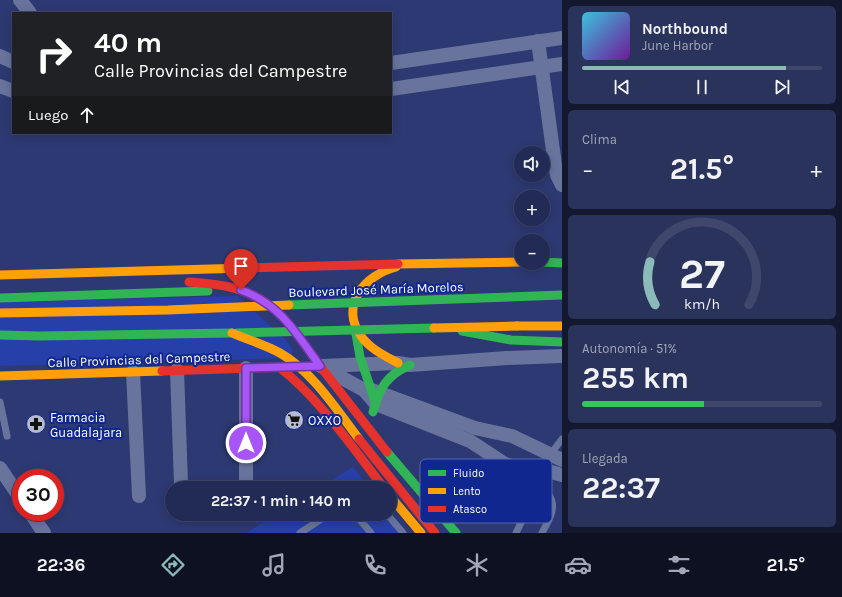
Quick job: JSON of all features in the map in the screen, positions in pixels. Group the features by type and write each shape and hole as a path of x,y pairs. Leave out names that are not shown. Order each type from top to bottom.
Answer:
{"main road":[{"path":"0,275 514,262"},
{"path":"550,262 562,263"},
{"path":"392,459 372,417 372,394 355,338 353,305 357,292 363,285 391,268 413,265"},
{"path":"182,282 211,283 241,290 254,295 274,308 298,336 392,459 420,491"},
{"path":"0,284 29,284"},
{"path":"0,298 241,290"},
{"name":"Boulevard José María Morelos","path":"0,314 168,310 562,295"},
{"path":"355,319 360,334 366,341 381,354 404,364 372,394"},
{"path":"0,335 40,336 232,333 353,329 562,326"},
{"path":"438,328 526,342 562,342"},
{"path":"232,333 280,353 298,366 314,382 420,514"},
{"path":"20,344 40,336"},
{"name":"Calle Provincias del Campestre","path":"0,376 320,366"},
{"path":"279,367 286,371 311,397 378,481"},
{"path":"397,504 421,533"},
{"path":"427,523 435,533"},
{"path":"447,523 456,533"}],"street":[{"path":"20,0 29,12"},
{"path":"392,63 562,38"},
{"path":"538,41 555,165 562,185"},
{"path":"0,56 12,62"},
{"path":"392,89 562,64"},
{"path":"0,86 12,91"},
{"path":"320,366 362,363 404,364 562,356"},
{"path":"320,366 372,394 470,441 496,459"},
{"path":"246,368 246,481"},
{"path":"177,370 181,481"},
{"path":"134,372 139,496"},
{"path":"372,394 475,428 518,438 550,455"},
{"path":"484,450 484,439 492,431"},
{"path":"1,471 12,486"},
{"path":"552,471 562,475"},
{"path":"36,521 44,533"}],"lane":[{"path":"0,402 7,436"},
{"path":"550,455 562,440"},
{"path":"552,499 552,513"},
{"path":"300,533 318,521"},
{"path":"361,521 371,533"},
{"path":"393,521 402,533"},
{"path":"516,533 521,523"},
{"path":"542,533 547,523"}],"shaded area":[{"path":"238,296 286,340 293,350 291,358 0,366 0,302"},
{"path":"353,467 364,481 330,481"},
{"path":"266,521 397,521 407,533 246,533"}],"traffic: fast":[{"path":"550,262 562,263"},
{"path":"0,298 208,291"},
{"path":"289,305 562,295"},
{"path":"355,328 360,357 376,404"},
{"path":"237,333 434,328"},
{"path":"462,331 511,340 562,342"},
{"path":"0,335 40,336 232,333"},
{"path":"373,412 378,396 385,383 395,373 410,365"},
{"path":"387,452 420,491"},
{"path":"447,523 456,533"}],"traffic: slow":[{"path":"398,264 514,262"},
{"path":"396,267 374,277 366,284 354,303 353,313 355,324 365,341 378,352 398,363"},
{"path":"0,275 246,268"},
{"path":"0,313 168,310 289,305"},
{"path":"517,326 562,326"},
{"path":"434,328 517,326"},
{"path":"232,333 275,350 303,370 333,404 359,439"},
{"path":"0,376 162,371"},
{"path":"397,504 421,533"}],"traffic: jam":[{"path":"246,268 398,264"},
{"path":"189,282 215,284 236,289 253,295 268,304 281,315 293,329 320,366"},
{"path":"162,371 320,366 387,452"},
{"path":"279,367 322,409 348,440 379,481"},
{"path":"359,439 420,514"},
{"path":"427,523 435,533"}],"place":[{"name":"OXXO","path":"294,420"},
{"name":"Farmacia Guadalajara","path":"36,424"}],"route":[{"path":"241,290 254,295 274,308 298,336 320,366 246,368 246,443"}]}
